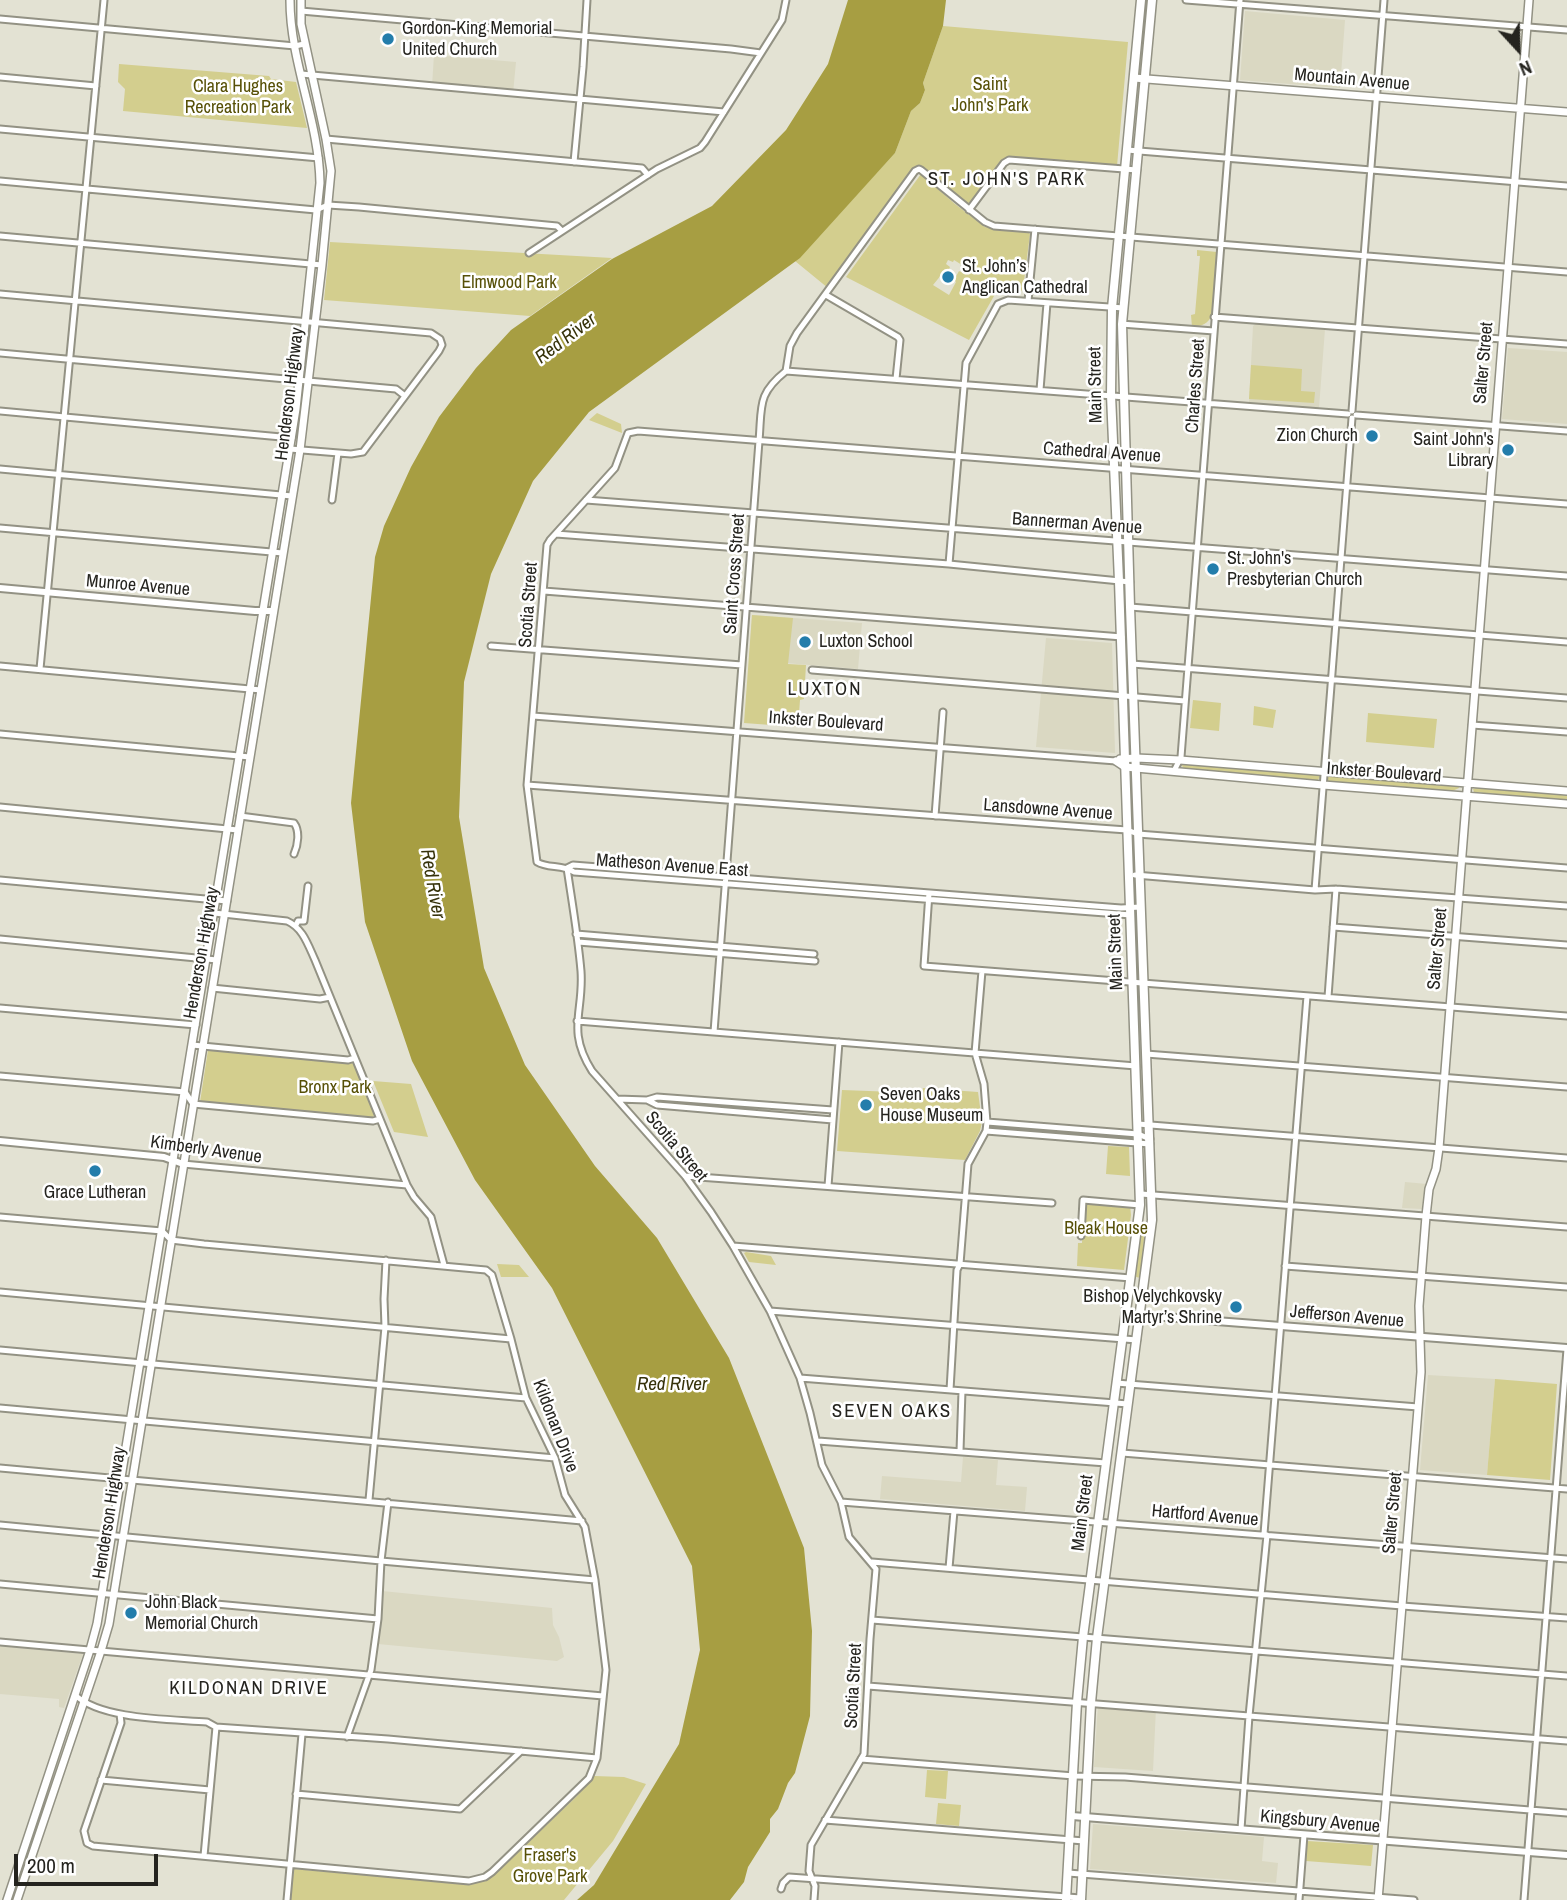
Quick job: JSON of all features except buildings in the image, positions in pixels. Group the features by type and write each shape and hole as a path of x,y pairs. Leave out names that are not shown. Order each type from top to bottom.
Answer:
{"main road":[{"name":"Henderson Highway","path":"7,1900 97,1624 292,438 320,183 319,158 291,25 290,0"},
{"name":"Henderson Highway","path":"17,1900 109,1623 300,450 331,171 300,24 301,0"},
{"name":"Main Street","path":"1066,1899 1083,1637 1141,1195 1122,762 1122,663 1111,395 1111,324 1141,0"},
{"name":"Main Street","path":"1081,1899 1097,1638 1151,1233 1152,1195 1141,911 1137,876 1138,834 1122,324 1152,0"},
{"name":"Salter Street","path":"1378,1899 1418,1408 1421,1275 1429,1189 1436,1170 1439,1148 1529,0"},
{"name":"Mountain Avenue","path":"1134,78 1567,113"},
{"name":"Inkster Boulevard","path":"1136,763 1180,760 1567,791"},
{"name":"Inkster Boulevard","path":"1122,762 1174,771 1567,804"},
{"path":"230,814 240,816"},
{"path":"1138,1222 1144,1223 1151,1233"},
{"path":"1109,1441 1114,1450 1122,1453"},
{"path":"1106,1463 1115,1468 1119,1476"},
{"path":"58,1747 68,1750"},
{"path":"40,1802 49,1805"}],"street":[{"path":"40,669 104,0"},
{"path":"574,162 587,0"},
{"path":"529,253 648,175 700,148 782,20 786,0"},
{"path":"1186,0 1240,2 1567,30"},
{"path":"1315,890 1384,0"},
{"name":"Charles Street","path":"1174,771 1180,760 1188,669 1240,2"},
{"path":"301,11 761,53"},
{"path":"0,19 295,46 304,44"},
{"path":"301,74 724,112"},
{"path":"0,77 96,86"},
{"path":"0,129 319,158"},
{"path":"326,139 642,168 648,175"},
{"path":"1127,150 1567,186"},
{"path":"1136,170 1009,160 969,210 994,226 1567,272"},
{"name":"Saint Cross Street","path":"714,1032 764,394 786,371 790,346 797,333 915,171 919,169 969,210"},
{"path":"0,181 316,209 328,205 557,226 561,230"},
{"path":"1028,301 1035,229"},
{"path":"0,236 322,265"},
{"path":"0,294 436,335 441,341 441,349 365,450 358,454 290,449"},
{"path":"826,295 898,337 900,340 896,379"},
{"path":"950,564 966,363 998,304 1008,300 1124,308"},
{"path":"1040,390 1047,303"},
{"path":"1214,317 1567,344"},
{"path":"1111,324 1214,331"},
{"path":"0,353 396,389 405,396"},
{"path":"786,371 1567,431"},
{"path":"0,411 292,438"},
{"name":"Cathedral Avenue","path":"635,430 1567,504"},
{"name":"Scotia Street","path":"635,430 628,433 615,468 547,545 527,785 537,862 567,868 581,975 577,1021 579,1044 586,1062 685,1176 733,1246 771,1311 800,1378 824,1470 841,1502 849,1537 872,1562 877,1573 864,1754 810,1849 809,1871 815,1886 814,1900"},
{"path":"332,500 338,453"},
{"path":"0,469 292,496"},
{"name":"Bannerman Avenue","path":"586,500 1567,576"},
{"path":"0,528 283,553"},
{"path":"555,534 950,564 1130,582"},
{"name":"Munroe Avenue","path":"0,588 273,611"},
{"path":"544,591 1132,638"},
{"path":"1120,606 1567,642"},
{"path":"491,646 742,665"},
{"path":"1122,663 1567,698"},
{"path":"0,666 261,690"},
{"path":"812,670 1185,701"},
{"path":"935,816 943,712"},
{"name":"Inkster Boulevard","path":"533,716 1122,762"},
{"path":"1472,725 1567,732"},
{"path":"0,734 250,757"},
{"name":"Lansdowne Avenue","path":"527,785 1127,830 1138,834 1567,868"},
{"path":"0,807 238,830"},
{"path":"240,816 294,823 298,834 294,854"},
{"name":"Matheson Avenue East","path":"567,868 574,872 725,880 1141,911"},
{"path":"1137,876 1567,906"},
{"path":"0,880 227,901"},
{"path":"296,925 298,921 304,921 308,886"},
{"path":"1328,997 1336,889"},
{"path":"929,896 924,966 1567,1016"},
{"path":"0,1217 162,1231 171,1240 444,1265 431,1217 407,1185 301,931 287,921 214,913"},
{"path":"1333,927 1567,945"},
{"path":"576,934 814,954"},
{"path":"0,939 217,960"},
{"path":"578,942 815,961"},
{"path":"950,1390 957,1270 960,1264 968,1164 986,1131 987,1122 984,1084 975,1053 982,971"},
{"path":"212,988 330,998"},
{"path":"1241,1829 1262,1594 1269,1465 1307,996"},
{"path":"0,1008 196,1025"},
{"path":"577,1021 1146,1065"},
{"path":"828,1186 839,1042"},
{"path":"192,1045 355,1058"},
{"path":"1146,1054 1567,1087"},
{"path":"0,1076 185,1092 193,1104 373,1121 380,1119"},
{"path":"617,1099 647,1100 657,1097 833,1110"},
{"path":"647,1100 657,1105 833,1120"},
{"path":"987,1122 1138,1129 1149,1125 1567,1157"},
{"path":"1138,1129 1150,1142"},
{"path":"986,1131 1139,1144 1150,1142"},
{"name":"Kimberly Avenue","path":"0,1141 141,1155 183,1164 407,1185"},
{"path":"685,1176 1052,1203"},
{"path":"1141,1195 1567,1227"},
{"path":"1081,1236 1083,1200 1140,1205"},
{"path":"733,1246 1131,1278"},
{"path":"369,1500 385,1327 387,1260"},
{"name":"Kildonan Drive","path":"290,1864 469,1881 485,1877 589,1778 597,1758 606,1670 595,1580 585,1527 565,1495 555,1458 526,1398 492,1275 486,1270 444,1265"},
{"path":"1285,1266 1567,1287"},
{"path":"0,1292 511,1339"},
{"path":"771,1311 1137,1340"},
{"name":"Jefferson Avenue","path":"1125,1314 1567,1348"},
{"path":"1524,1900 1567,1348"},
{"path":"0,1350 526,1398"},
{"path":"800,1378 1128,1404"},
{"path":"1116,1383 1418,1408"},
{"path":"960,1451 962,1391"},
{"path":"0,1408 555,1458"},
{"path":"817,1441 1106,1463"},
{"path":"1122,1453 1567,1489"},
{"path":"0,1468 582,1521"},
{"path":"347,1737 369,1676 378,1619 388,1502"},
{"name":"Hartford Avenue","path":"841,1502 1567,1559"},
{"path":"950,1568 954,1511"},
{"path":"0,1525 595,1580"},
{"path":"872,1562 1567,1618"},
{"path":"0,1584 378,1619"},
{"path":"872,1620 1567,1676"},
{"path":"0,1642 603,1696"},
{"path":"868,1686 1567,1741"},
{"path":"75,1695 83,1703 120,1714 207,1722 216,1727 597,1758"},
{"path":"120,1714 121,1723 84,1831 87,1843 93,1846 290,1864"},
{"path":"204,1856 216,1727"},
{"path":"287,1900 302,1734"},
{"path":"296,1794 460,1810 521,1751"},
{"path":"861,1759 1567,1813"},
{"path":"101,1780 210,1790"},
{"name":"Kingsbury Avenue","path":"1072,1816 1567,1855"},
{"path":"825,1821 1084,1841"},
{"path":"1299,1900 1304,1835"},
{"path":"1068,1873 1414,1900"},
{"path":"782,1889 783,1883 789,1877 1081,1899"}],"shaded area":[{"path":"1245,11 1345,20 1340,88 1240,80"},
{"path":"434,55 516,62 513,93 432,86"},
{"path":"1257,323 1325,329 1319,408 1249,403 1253,326"},
{"path":"1508,348 1567,352 1567,424 1502,419"},
{"name":"Luxton School","path":"752,615 862,623 858,669 749,660"},
{"path":"1046,638 1112,643 1115,753 1036,747"},
{"path":"1405,1182 1427,1184 1422,1209 1402,1208"},
{"path":"1428,1375 1495,1379 1487,1475 1420,1470"},
{"path":"963,1457 998,1460 996,1485 1027,1487 1025,1511 880,1499 882,1476 961,1482"},
{"path":"382,1591 552,1608 553,1625 564,1657 557,1661 378,1644"},
{"path":"0,1646 83,1654 64,1708 59,1707 59,1699 0,1694"},
{"path":"1098,1704 1156,1708 1153,1771 1094,1767"},
{"path":"1093,1824 1264,1837 1262,1861 1278,1863 1276,1883 1090,1869"}],"green space":[{"name":"Saint John's Park","path":"943,26 1128,42 1117,166 1008,157 969,206 919,165 828,288 795,261 895,153 911,111 920,103 925,90 923,83"},
{"name":"Clara Hughes Recreation Park","path":"119,64 269,76 271,79 296,82 307,128 123,111 125,89 118,82"},
{"path":"921,174 985,227 1030,234 1023,289 1019,293 999,291 969,340 846,277","holes":["948,260 954,260 962,265 963,269 954,280 956,282 949,295 933,285 942,274 946,275 950,267 946,264"]},
{"name":"Elmwood Park","path":"330,242 612,258 530,316 324,300"},
{"path":"1197,250 1217,252 1212,315 1204,324 1192,327 1191,315 1195,314 1200,256 1197,256"},
{"path":"1251,365 1302,369 1301,391 1315,392 1314,403 1249,399"},
{"path":"597,413 621,424 622,433 589,420"},
{"path":"752,615 793,618 788,664 806,665 804,699 800,700 798,727 744,723"},
{"path":"1193,700 1221,703 1219,731 1190,728"},
{"path":"1254,706 1276,710 1273,728 1253,725"},
{"path":"1368,713 1437,719 1434,748 1366,742"},
{"path":"1183,763 1319,774 1320,777 1317,781 1185,769 1181,765"},
{"path":"1326,775 1458,785 1459,788 1450,792 1330,782 1326,781"},
{"path":"1480,787 1567,793 1567,801 1474,792 1473,789"},
{"name":"Bronx Park","path":"208,1050 352,1063 375,1114 372,1118 200,1102"},
{"path":"373,1081 411,1084 428,1137 394,1132"},
{"path":"923,1088 978,1092 982,1122 965,1160 837,1151 842,1090 922,1093"},
{"path":"1108,1146 1129,1147 1130,1176 1106,1174"},
{"name":"Bleak House","path":"1088,1202 1130,1205 1124,1270 1077,1266 1078,1243 1082,1243 1083,1208"},
{"path":"1141,1224 1145,1226 1141,1278 1136,1277"},
{"path":"744,1253 771,1256 776,1265 749,1262"},
{"path":"497,1264 519,1265 529,1277 501,1277"},
{"path":"1495,1379 1557,1384 1550,1480 1487,1475"},
{"path":"927,1770 948,1771 946,1799 925,1797"},
{"name":"Fraser's Grove Park","path":"594,1776 624,1777 646,1784 613,1841 564,1900 290,1900 294,1869 469,1884 480,1882 495,1874 576,1797"},
{"path":"938,1803 961,1805 959,1826 936,1824"},
{"path":"1307,1841 1373,1845 1371,1866 1306,1861"}],"water":[{"name":"Red River","path":"848,0 946,0 943,26 923,83 925,90 920,103 911,111 895,153 800,258 589,412 533,481 491,574 464,682 459,817 484,968 525,1065 595,1166 657,1238 729,1358 804,1548 812,1631 810,1716 795,1773 778,1809 770,1819 770,1832 748,1867 744,1882 730,1900 577,1900 594,1885 679,1744 700,1650 692,1566 552,1288 475,1180 412,1061 365,922 351,803 375,557 384,526 411,467 439,417 476,368 511,330 612,259 712,206 786,130 828,64"}],"place":[{"name":"Gordon-King Memorial United Church","path":"388,39"},
{"name":"St. John’s Anglican Cathedral","path":"948,277"},
{"name":"Zion Church","path":"1372,436"},
{"name":"Saint John's Library","path":"1508,450"},
{"name":"St. John's Presbyterian Church","path":"1213,569"},
{"name":"Luxton School","path":"805,642"},
{"name":"Seven Oaks House Museum","path":"866,1105"},
{"name":"Grace Lutheran","path":"95,1171"},
{"name":"Bishop Velychkovsky Martyr’s Shrine","path":"1236,1307"},
{"name":"John Black Memorial Church","path":"131,1613"}],"district":[{"name":"ST. JOHN'S PARK","path":"1007,180"},
{"name":"LUXTON","path":"825,690"},
{"name":"SEVEN OAKS","path":"892,1412"},
{"name":"KILDONAN DRIVE","path":"249,1689"}]}
